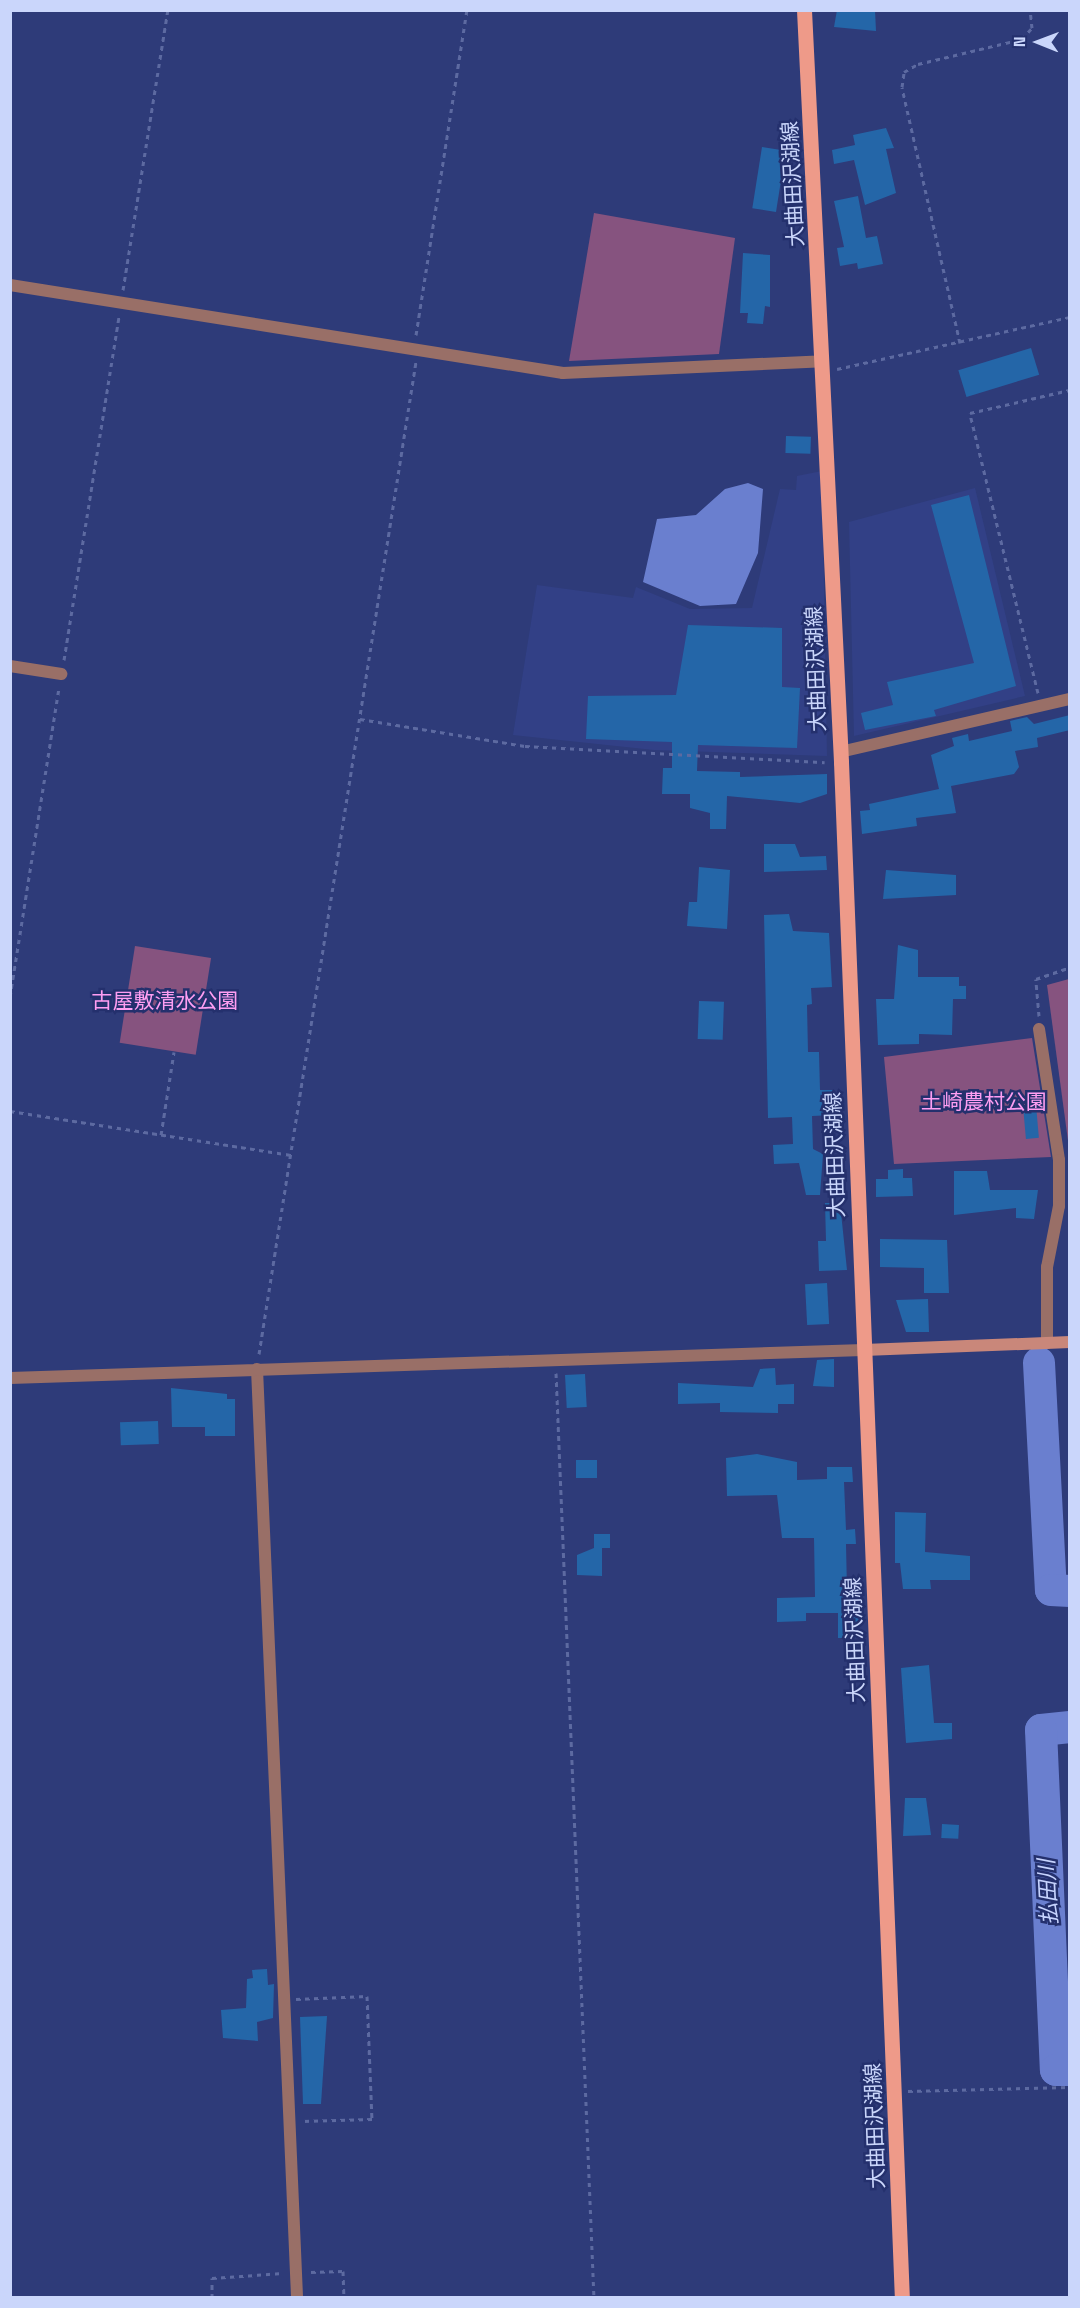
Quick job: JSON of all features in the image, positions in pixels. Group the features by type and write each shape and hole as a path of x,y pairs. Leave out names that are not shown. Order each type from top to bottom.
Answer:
{"main road":[{"name":"大曲田沢湖線","path":"804,10 824,366 841,757 903,2298"}],"street":[{"path":"10,285 563,373 824,366"},
{"path":"10,666 62,674"},
{"path":"841,757 1070,699"},
{"path":"1040,1029 1059,1160 1059,1206 1047,1267 1047,1343"},
{"path":"10,1378 1070,1342"},
{"path":"257,1369 294,2272 297,2298"}],"path":[{"path":"10,997 168,10"},
{"path":"257,1369 360,718 467,10"},
{"path":"960,343 902,87 904,72 1022,39 1032,28 1030,10"},
{"path":"824,366 960,343 1070,317"},
{"path":"1041,706 970,413 1070,390"},
{"path":"360,718 525,746 841,757"},
{"path":"1040,1029 1036,979 1070,967"},
{"path":"161,1135 174,1052"},
{"path":"10,1112 291,1155"},
{"path":"555,1361 594,2298"},
{"path":"283,1999 367,1996 368,2007 372,2119 288,2122"},
{"path":"895,2092 1070,2086"},
{"path":"212,2298 212,2278 343,2271 344,2298"}],"shaded area":[{"path":"822,471 827,756 654,750 513,735 537,585 633,598 636,587 690,609 752,608 780,489 796,490 797,476"},
{"path":"748,483 763,489 758,553 736,604 700,606 643,582 657,519 696,515 725,489"},
{"path":"975,488 1025,696 854,736 849,522"}],"green space":[{"path":"594,213 735,238 719,354 569,361"},
{"name":"古屋敷清水公園","path":"135,946 211,958 196,1055 120,1043"},
{"path":"1070,979 1069,1148 1047,985"},
{"name":"土崎農村公園","path":"1032,1038 1051,1157 894,1164 884,1057"}],"building":[{"path":"837,10 875,10 876,31 834,27"},
{"path":"886,128 894,148 886,149 896,193 865,205 854,160 834,164 832,150 855,145 853,135"},
{"path":"762,147 786,151 776,212 752,208"},
{"path":"858,196 866,238 877,236 883,264 858,269 857,263 840,266 837,248 844,247 834,201"},
{"path":"743,253 770,255 770,307 765,306 763,324 747,323 748,313 740,313"},
{"path":"1031,348 1039,375 967,397 958,370"},
{"path":"786,436 811,437 810,454 785,453"},
{"path":"969,495 1016,686 934,710 936,716 865,730 861,713 893,705 887,682 974,663 931,505"},
{"path":"688,625 782,628 782,687 800,688 797,748 698,745 697,771 740,772 740,777 827,774 827,794 800,803 727,796 726,829 710,829 710,813 690,808 690,794 662,794 663,768 672,768 672,742 586,739 588,696 676,695"},
{"path":"1070,715 1070,730 1037,738 1038,747 1015,751 1019,767 1014,774 951,786 956,813 916,818 917,826 862,834 860,811 870,810 869,804 939,789 931,755 954,746 952,738 968,734 969,741 1012,731 1010,721 1027,717 1034,724"},
{"path":"764,844 795,844 800,857 826,856 827,870 764,872"},
{"path":"699,867 730,870 727,929 687,926 689,902 697,902"},
{"path":"886,870 956,875 956,895 883,899"},
{"path":"789,914 793,931 829,933 832,987 811,988 812,1004 807,1005 808,1052 819,1052 820,1090 833,1090 834,1115 812,1116 813,1149 823,1154 820,1195 806,1195 799,1163 774,1164 773,1145 793,1144 792,1117 768,1118 764,915"},
{"path":"898,945 918,950 918,977 959,977 959,986 966,986 966,999 953,999 952,1035 919,1034 919,1044 878,1045 876,999 894,999"},
{"path":"699,1001 724,1002 723,1040 698,1039"},
{"path":"1036,1105 1039,1138 1026,1139 1023,1106"},
{"path":"903,1169 903,1178 912,1178 913,1196 876,1197 876,1179 888,1179 888,1170"},
{"path":"954,1171 987,1171 990,1190 1038,1190 1034,1219 1016,1218 1016,1208 954,1215"},
{"path":"825,1203 840,1203 847,1270 819,1271 818,1241 826,1241"},
{"path":"880,1239 947,1240 949,1293 924,1293 924,1268 880,1267"},
{"path":"827,1283 829,1324 807,1325 805,1284"},
{"path":"928,1299 929,1332 906,1332 896,1300"},
{"path":"834,1359 834,1387 813,1386 817,1360"},
{"path":"775,1368 776,1385 794,1384 794,1404 778,1404 778,1413 720,1412 720,1403 678,1404 678,1383 753,1387 760,1369"},
{"path":"585,1374 587,1407 567,1408 565,1375"},
{"path":"171,1388 227,1394 227,1399 235,1399 235,1436 205,1436 205,1427 172,1427"},
{"path":"158,1421 159,1444 121,1445 120,1422"},
{"path":"757,1454 797,1462 797,1480 827,1479 827,1467 852,1467 853,1482 844,1482 846,1530 855,1529 856,1544 846,1544 847,1590 858,1590 859,1638 838,1638 838,1613 806,1613 806,1621 777,1622 777,1598 815,1597 814,1538 782,1538 777,1495 727,1496 726,1458"},
{"path":"576,1460 597,1460 597,1478 576,1478"},
{"path":"895,1512 926,1513 925,1552 970,1556 970,1580 930,1580 931,1589 903,1589 900,1563 895,1563"},
{"path":"594,1534 610,1534 610,1548 602,1548 602,1576 577,1575 577,1555 594,1548"},
{"path":"929,1665 934,1723 952,1723 952,1739 906,1743 901,1668"},
{"path":"905,1798 926,1798 931,1835 903,1836"},
{"path":"942,1824 959,1825 958,1839 941,1838"},
{"path":"267,1969 268,1985 274,1984 273,2018 257,2022 258,2041 223,2038 221,2010 246,2008 247,1979 253,1978 252,1970"},
{"path":"327,2016 321,2104 303,2104 300,2017"}],"waterway":[{"name":"払田川","path":"1039,1363 1051,1590 1070,1591"},
{"name":"払田川","path":"1070,1727 1041,1730 1056,2070 1070,2070"}]}
